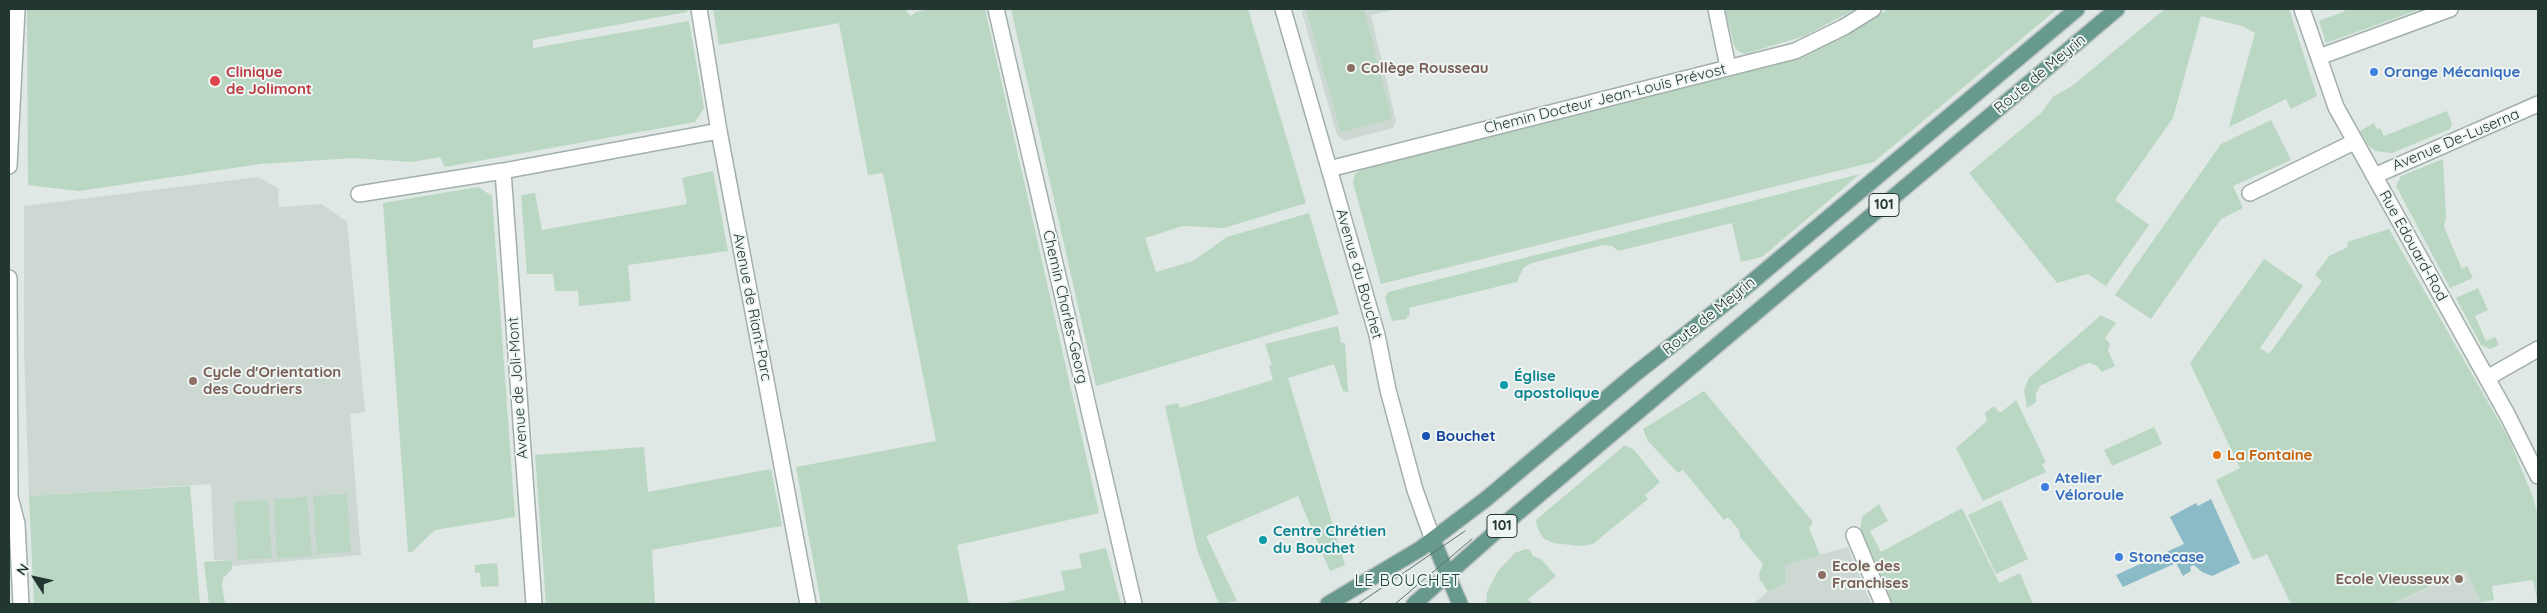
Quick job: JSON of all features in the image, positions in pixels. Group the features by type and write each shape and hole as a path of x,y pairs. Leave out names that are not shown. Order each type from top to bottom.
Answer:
{"main road":[{"name":"Route de Meyrin","path":"1318,604 1333,601 1433,540 1486,499 1635,374 1741,291 2077,9"},
{"name":"Route de Meyrin","path":"1414,604 1514,515 2117,9"},
{"path":"1433,540 1460,604"}],"street":[{"path":"9,166 18,9"},
{"name":"Avenue de Riant-Parc","path":"699,9 719,131 808,604"},
{"name":"Chemin Charles-Georg","path":"996,9 1134,604"},
{"name":"Avenue du Bouchet","path":"1283,9 1377,335 1388,390 1415,490 1433,540"},
{"path":"1716,9 1728,67"},
{"name":"Chemin Docteur Jean-Louis Prévost","path":"1329,169 1795,51 1844,27 1873,9"},
{"name":"Rue Edouard-Rod","path":"2302,9 2336,107 2487,378 2538,476"},
{"path":"2319,57 2450,9"},
{"name":"Avenue De-Luserna","path":"2374,176 2538,104"},
{"path":"359,194 503,171 719,131"},
{"path":"2250,193 2354,142"},
{"name":"Avenue de Joli-Mont","path":"503,171 534,604"},
{"path":"9,278 10,497 17,524 21,604"},
{"path":"2487,378 2522,360 2538,349"},
{"path":"2522,360 2538,359"},
{"path":"1854,535 1883,604"}],"shaded area":[{"name":"Collège Rousseau","path":"1301,9 1397,9 1371,15 1396,121 1393,128 1344,141 1337,135"},
{"name":"Cycle d'Orientation des Coudriers","path":"258,177 278,188 279,207 322,204 347,222 365,412 350,414 361,555 232,566 231,560 214,560 211,484 29,496 24,350 24,206"},
{"name":"Ecole des Franchises","path":"1848,547 1871,604 1753,604 1772,588 1784,565"},
{"name":"Ecole Vieusseux","path":"2466,570 2482,604 2392,604 2429,588"}],"green space":[{"path":"27,9 687,9 687,12 533,40 533,48 689,21 704,108 695,122 445,167 440,157 412,162 353,158 260,164 79,191 28,185"},
{"path":"713,9 908,9 906,11 911,16 916,12 929,9 985,9 1099,513 957,545 969,604 821,604 796,467 936,441 883,173 868,175 839,23 719,45"},
{"path":"1011,9 1248,9 1306,203 1224,228 1183,226 1145,238 1156,272 1193,261 1227,237 1309,213 1339,314 1096,386"},
{"name":"Collège Rousseau","path":"1306,9 1364,9 1392,119 1341,132"},
{"path":"1725,9 1856,9 1804,36 1745,54 1738,51 1734,45"},
{"path":"1888,9 2057,9 1874,162 1381,284 1353,183 1355,174 1362,169 1732,76 1796,58 1846,36"},
{"path":"2165,9 2289,9 2317,96 2291,109 2286,99 2229,127 2255,33 2242,26 2201,16 2173,118 2115,200 2149,225 2106,286 2088,274 2057,283 1969,173 2041,113 2054,96 2072,86"},
{"path":"2344,9 2421,9 2326,43 2319,21 2345,11"},
{"path":"2447,111 2452,123 2450,129 2392,153 2375,151 2368,145 2360,131 2374,123 2377,130 2380,128 2384,136"},
{"path":"2271,120 2291,160 2233,186 2243,208 2221,219 2151,319 2115,295 2221,144"},
{"path":"2443,159 2446,217 2444,227 2462,269 2467,266 2473,278 2450,288 2396,186 2401,176"},
{"path":"713,171 728,251 628,265 631,301 579,306 578,291 555,291 553,274 527,274 521,195 535,193 542,230 687,204 682,178"},
{"path":"1860,174 1762,257 1741,262 1732,223 1618,251 1612,246 1603,245 1532,263 1523,268 1517,282 1409,308 1410,315 1407,316 1407,319 1392,321 1385,298 1388,292"},
{"path":"478,187 492,196 515,517 435,530 412,552 408,552 383,203"},
{"path":"2389,229 2509,439 2533,497 2538,516 2538,604 2533,580 2492,586 2494,600 2481,602 2466,570 2392,604 2291,604 2267,554 2253,560 2216,480 2240,468 2190,363 2264,259 2303,286 2260,348 2269,354 2322,281 2315,275 2329,256 2348,247 2347,242"},
{"path":"2478,288 2488,310 2475,316 2486,341 2495,337 2499,345 2490,349 2481,345 2456,298"},
{"path":"2101,315 2116,323 2105,338 2110,344 2108,351 2115,366 2102,372 2097,366 2090,363 2083,365 2040,386 2036,393 2036,402 2027,408 2024,390 2029,378"},
{"path":"1338,326 1341,343 1345,343 1348,392 1343,391 1334,364 1288,378 1345,565 1330,571 1298,496 1206,536 1237,601 1219,604 1197,550 1165,406 1178,403 1180,408 1273,380 1269,366 1272,365 1265,344"},
{"path":"1704,391 1813,522 1809,528 1820,555 1785,565 1785,584 1768,591 1760,580 1759,574 1763,564 1740,537 1739,530 1728,517 1724,520 1683,470 1678,473 1648,441 1643,429"},
{"path":"2016,400 2046,462 2042,464 2046,472 1983,501 1956,448 1987,421 1985,413 1994,406 2000,413"},
{"path":"2154,427 2162,444 2112,466 2104,450"},
{"path":"1625,445 1634,450 1660,482 1645,495 1648,499 1593,544 1580,546 1553,543 1543,538 1537,527 1536,520"},
{"path":"644,447 648,492 771,469 782,526 652,550 655,604 546,604 535,455"},
{"path":"190,486 200,604 34,604 29,496"},
{"path":"347,494 351,552 317,554 313,496"},
{"path":"307,497 312,556 277,558 274,499"},
{"path":"268,500 272,558 238,560 234,502"},
{"path":"2001,500 2028,559 1996,574 1968,515"},
{"path":"1879,504 1888,521 1870,531 1881,552 1962,508 1999,583 2020,573 2033,604 1891,604 1860,530 1862,517"},
{"path":"1106,548 1121,604 1001,604 1065,590 1061,571 1082,568 1079,554"},
{"path":"1525,549 1530,550 1533,556 1541,559 1556,576 1528,599 1532,604 1486,604 1487,592 1498,571 1515,553"},
{"path":"232,560 232,569 223,578 222,586 225,604 209,604 204,562"},
{"path":"497,563 499,586 481,587 480,573 475,573 475,565"}],"water":[{"path":"2211,499 2240,563 2212,576 2202,572 2194,565 2190,567 2191,571 2183,576 2176,563 2123,587 2116,575 2184,544 2170,517 2196,503 2198,506"}],"tram line":[{"path":"1358,604 1465,531"},
{"path":"1395,604 1472,539"}],"place":[{"name":"Collège Rousseau","path":"1351,68"},
{"name":"Orange Mécanique","path":"2374,72"},
{"name":"Clinique de Jolimont","path":"215,81"},
{"name":"Cycle d'Orientation des Coudriers","path":"193,381"},
{"name":"Église apostolique","path":"1504,385"},
{"name":"Bouchet","path":"1426,436"},
{"name":"La Fontaine","path":"2217,455"},
{"name":"Atelier Véloroule","path":"2045,487"},
{"name":"Centre Chrétien du Bouchet","path":"1263,540"},
{"name":"Stonecase","path":"2119,557"},
{"name":"Ecole des Franchises","path":"1822,575"},
{"name":"Ecole Vieusseux","path":"2459,579"}],"district":[{"name":"LE BOUCHET","path":"1408,581"}]}
